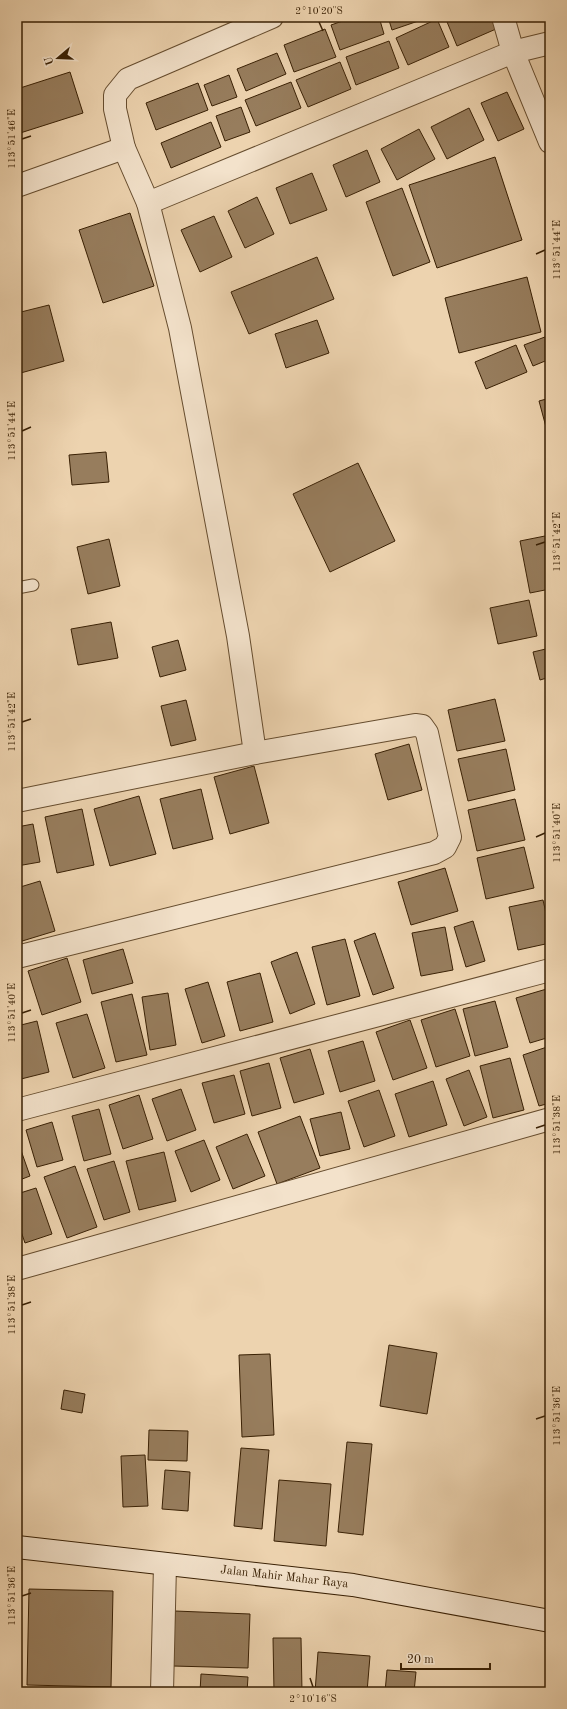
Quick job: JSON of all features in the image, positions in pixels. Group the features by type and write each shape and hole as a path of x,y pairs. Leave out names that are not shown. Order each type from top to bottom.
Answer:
{"street":[{"path":"255,753 238,636 180,328 148,203 124,148 115,109 115,95 128,79 272,17"},
{"path":"503,17 513,52 550,142"},
{"path":"148,203 513,52 550,44"},
{"path":"17,186 124,148"},
{"path":"17,802 255,753 415,725 422,726 427,733 450,837 445,847 434,853 17,957"},
{"path":"17,1110 550,970"},
{"path":"17,1269 550,1119"},
{"name":"Jalan Mahir Mahar Raya","path":"17,1547 165,1565 353,1585 550,1621"},
{"path":"162,1692 165,1565"}],"lane":[{"path":"17,588 33,585"}],"building":[{"path":"354,17 379,17 384,34 340,50 331,25"},
{"path":"388,17 430,17 392,30"},
{"path":"445,17 491,17 496,29 457,46"},
{"path":"520,17 538,17 521,20"},
{"path":"437,19 449,47 408,65 396,38"},
{"path":"325,29 336,57 294,72 284,45"},
{"path":"389,41 399,68 356,85 346,57"},
{"path":"277,53 286,74 246,91 237,69"},
{"path":"340,62 351,89 308,107 296,80"},
{"path":"70,72 83,113 17,134 17,89"},
{"path":"229,75 237,97 212,106 204,85"},
{"path":"291,82 301,108 256,126 245,100"},
{"path":"198,83 208,110 156,130 146,103"},
{"path":"507,92 524,129 498,141 481,103"},
{"path":"241,107 250,132 225,141 216,116"},
{"path":"469,108 484,140 447,159 431,127"},
{"path":"211,122 221,147 171,168 161,143"},
{"path":"419,129 435,159 397,180 381,149"},
{"path":"367,150 380,182 346,197 333,165"},
{"path":"495,157 522,240 437,268 409,185"},
{"path":"312,173 327,210 290,224 276,188"},
{"path":"402,188 430,262 393,276 366,202"},
{"path":"257,197 274,234 245,248 228,211"},
{"path":"130,213 154,286 103,303 79,230"},
{"path":"214,216 232,257 200,272 181,230"},
{"path":"317,257 334,299 249,334 231,292"},
{"path":"527,277 541,332 459,353 445,298"},
{"path":"49,305 64,361 17,374 17,313"},
{"path":"317,320 329,353 286,368 275,334"},
{"path":"550,335 550,359 533,366 524,345"},
{"path":"516,345 527,372 486,389 475,362"},
{"path":"550,398 550,426 546,427 539,401"},
{"path":"106,452 109,482 72,485 69,455"},
{"path":"358,463 395,541 330,572 293,494"},
{"path":"550,535 550,589 530,593 520,541"},
{"path":"109,539 120,586 88,594 77,547"},
{"path":"529,600 537,636 498,644 490,608"},
{"path":"111,622 118,658 78,665 71,629"},
{"path":"178,640 186,670 160,677 152,647"},
{"path":"550,648 550,677 540,680 533,652"},
{"path":"495,699 505,741 457,751 448,710"},
{"path":"186,700 196,740 171,746 161,706"},
{"path":"409,744 422,790 388,800 375,754"},
{"path":"506,749 515,790 468,801 458,759"},
{"path":"254,766 269,823 230,834 214,777"},
{"path":"201,789 213,839 173,849 160,799"},
{"path":"139,796 156,854 110,866 94,809"},
{"path":"515,799 525,840 477,851 468,810"},
{"path":"82,809 94,865 57,873 45,817"},
{"path":"33,824 40,862 17,866 17,827"},
{"path":"524,847 534,888 486,899 477,858"},
{"path":"445,868 458,911 411,925 398,882"},
{"path":"40,881 55,931 19,942 17,935 17,888"},
{"path":"543,900 550,931 550,943 518,950 509,907"},
{"path":"473,921 485,961 466,967 454,927"},
{"path":"445,927 453,970 421,976 412,933"},
{"path":"375,933 394,988 373,995 354,941"},
{"path":"345,939 360,996 327,1005 312,947"},
{"path":"123,949 133,983 92,994 83,960"},
{"path":"297,952 315,1004 290,1014 271,962"},
{"path":"67,958 81,1002 42,1015 28,971"},
{"path":"260,973 273,1022 240,1031 227,982"},
{"path":"208,982 225,1036 202,1043 185,989"},
{"path":"550,988 550,1037 530,1043 516,998"},
{"path":"168,993 176,1045 150,1050 142,997"},
{"path":"132,994 147,1055 116,1062 101,1002"},
{"path":"495,1001 508,1047 475,1056 463,1009"},
{"path":"455,1009 470,1056 436,1067 421,1020"},
{"path":"87,1014 105,1068 73,1078 56,1023"},
{"path":"410,1020 427,1068 393,1080 376,1032"},
{"path":"37,1021 49,1072 17,1080 17,1026"},
{"path":"363,1041 375,1081 340,1092 328,1051"},
{"path":"550,1046 550,1103 539,1106 523,1055"},
{"path":"310,1049 324,1094 294,1103 280,1058"},
{"path":"510,1058 524,1110 493,1118 480,1066"},
{"path":"269,1063 281,1108 252,1116 240,1071"},
{"path":"469,1070 487,1117 464,1126 446,1079"},
{"path":"234,1075 245,1114 214,1123 202,1083"},
{"path":"433,1081 447,1125 409,1137 395,1094"},
{"path":"181,1089 196,1130 167,1141 152,1099"},
{"path":"379,1090 395,1136 364,1147 348,1101"},
{"path":"139,1095 153,1139 123,1149 109,1105"},
{"path":"99,1109 111,1154 84,1161 72,1116"},
{"path":"341,1112 350,1149 320,1156 310,1119"},
{"path":"300,1116 320,1168 277,1184 258,1132"},
{"path":"52,1122 63,1160 37,1167 26,1130"},
{"path":"247,1134 265,1176 233,1189 216,1147"},
{"path":"17,1139 30,1176 17,1181"},
{"path":"204,1140 220,1180 191,1192 175,1151"},
{"path":"164,1152 176,1201 139,1210 126,1161"},
{"path":"114,1161 130,1212 104,1220 87,1169"},
{"path":"75,1166 97,1227 67,1238 44,1177"},
{"path":"36,1188 52,1234 25,1243 17,1220 17,1194"},
{"path":"389,1345 437,1353 427,1414 380,1406"},
{"path":"270,1354 274,1435 242,1437 239,1355"},
{"path":"64,1390 85,1394 82,1413 61,1409"},
{"path":"149,1430 188,1431 187,1461 148,1460"},
{"path":"347,1442 372,1444 363,1535 338,1532"},
{"path":"241,1448 269,1450 262,1529 234,1526"},
{"path":"145,1455 148,1506 123,1507 121,1456"},
{"path":"165,1470 190,1472 188,1511 162,1509"},
{"path":"279,1480 331,1484 326,1546 274,1541"},
{"path":"29,1589 113,1591 111,1687 27,1685"},
{"path":"175,1611 250,1614 248,1668 173,1666"},
{"path":"273,1638 301,1638 302,1692 274,1692"},
{"path":"318,1652 370,1656 367,1692 315,1692"},
{"path":"387,1670 416,1672 414,1692 385,1692"},
{"path":"201,1674 248,1677 247,1692 200,1692"}]}
